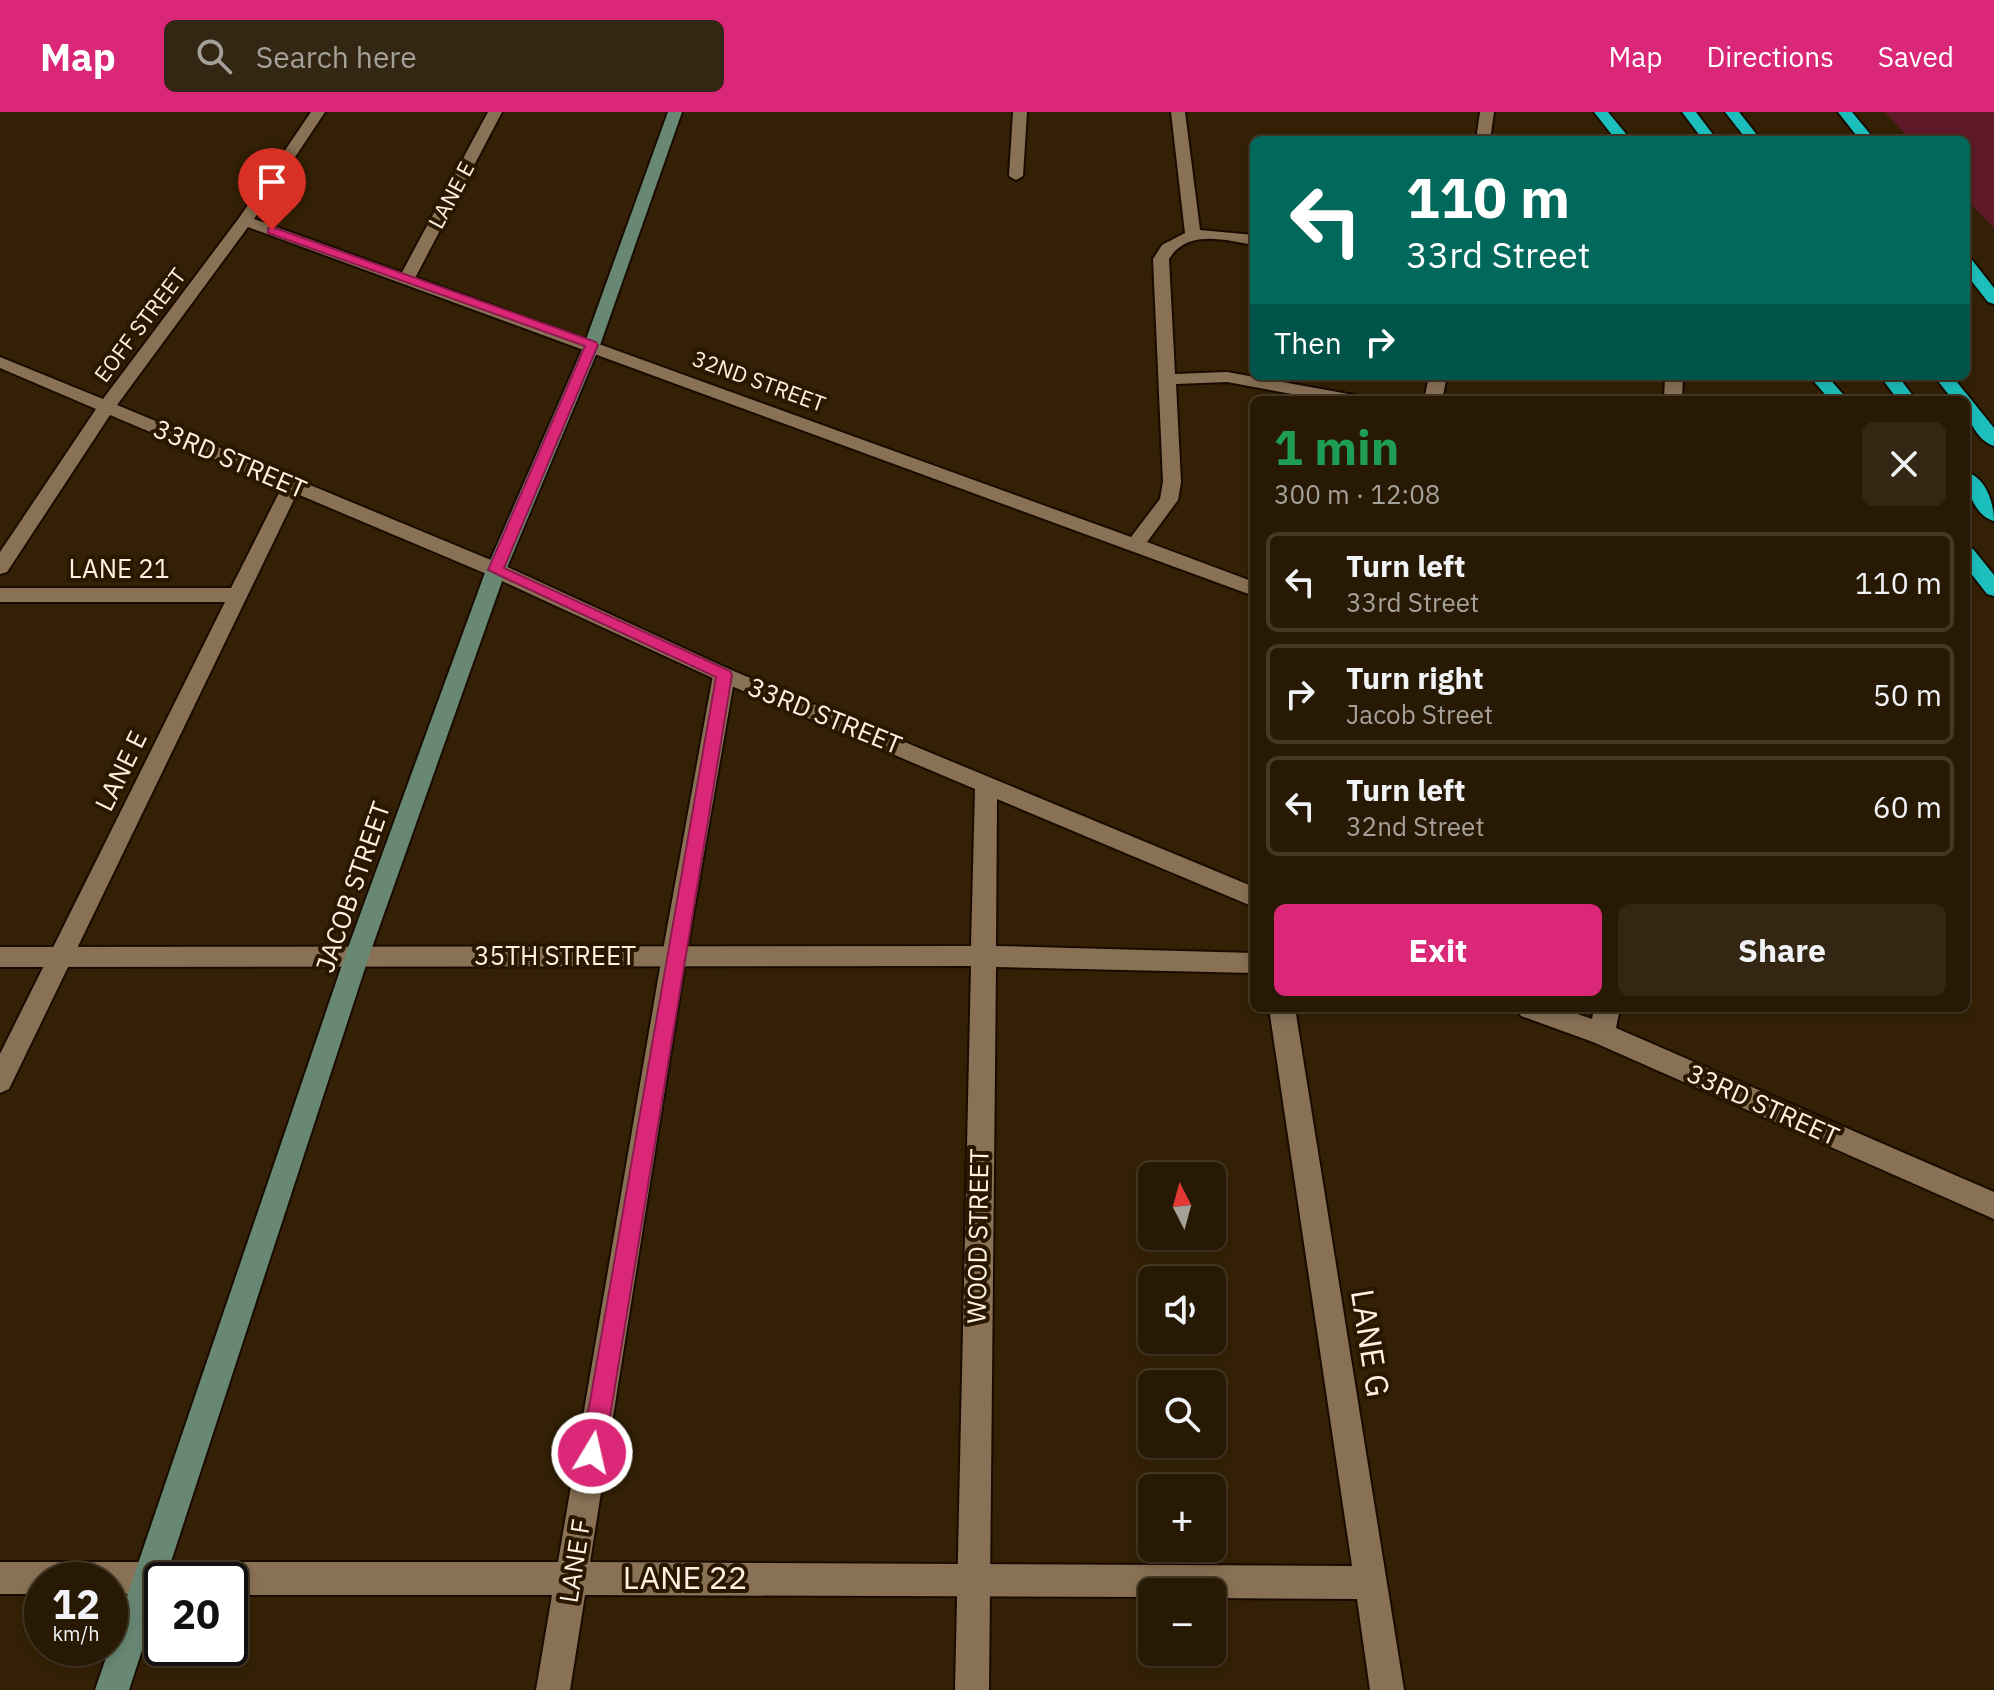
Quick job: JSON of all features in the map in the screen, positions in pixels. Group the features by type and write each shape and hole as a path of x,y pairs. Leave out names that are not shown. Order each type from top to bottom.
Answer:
{"highway":[{"path":"1601,112 1621,136"},
{"path":"1689,112 1707,136"},
{"path":"1732,112 1751,136"},
{"path":"1845,112 1865,136"},
{"path":"1970,268 1994,299"},
{"path":"1822,380 1836,396"},
{"path":"1946,380 1959,396"},
{"path":"1970,410 1994,440"},
{"path":"1970,483 1994,515"},
{"path":"1970,559 1994,589"}],"street":[{"name":"EOFF STREET","path":"0,567 106,407 245,221 318,112"},
{"name":"LANE E","path":"407,278 495,112"},
{"name":"JACOB STREET","path":"154,1562 357,956 496,570 592,345 675,112"},
{"path":"1016,176 1020,112"},
{"path":"1178,112 1193,236"},
{"path":"1484,136 1487,112"},
{"name":"32ND STREET","path":"245,221 1250,588"},
{"path":"1135,545 1169,500 1172,482 1161,259 1166,247 1181,237 1250,240"},
{"name":"33RD STREET","path":"0,362 496,570 724,675 1250,895"},
{"path":"1167,379 1227,377 1332,396"},
{"name":"LANE E","path":"0,1081 292,485"},
{"name":"LANE 21","path":"0,595 238,595"},
{"name":"LANE F","path":"553,1690 674,956 724,675"},
{"name":"WOOD STREET","path":"972,1690 986,783"},
{"name":"35TH STREET","path":"0,957 982,956 1250,963"},
{"name":"LANE G","path":"1283,1012 1387,1690"},
{"name":"33RD STREET","path":"1553,1012 1604,1021 1994,1206"},
{"name":"LANE 22","path":"0,1578 144,1578"},
{"name":"LANE 22","path":"248,1578 1371,1583"},
{"name":"JACOB STREET","path":"112,1690 144,1593"}],"shaded area":[{"path":"1885,112 1994,112 1994,228 1970,203 1970,136 1907,136"}],"route":[{"path":"272,230 592,345 496,570 724,675 592,1453"}]}
